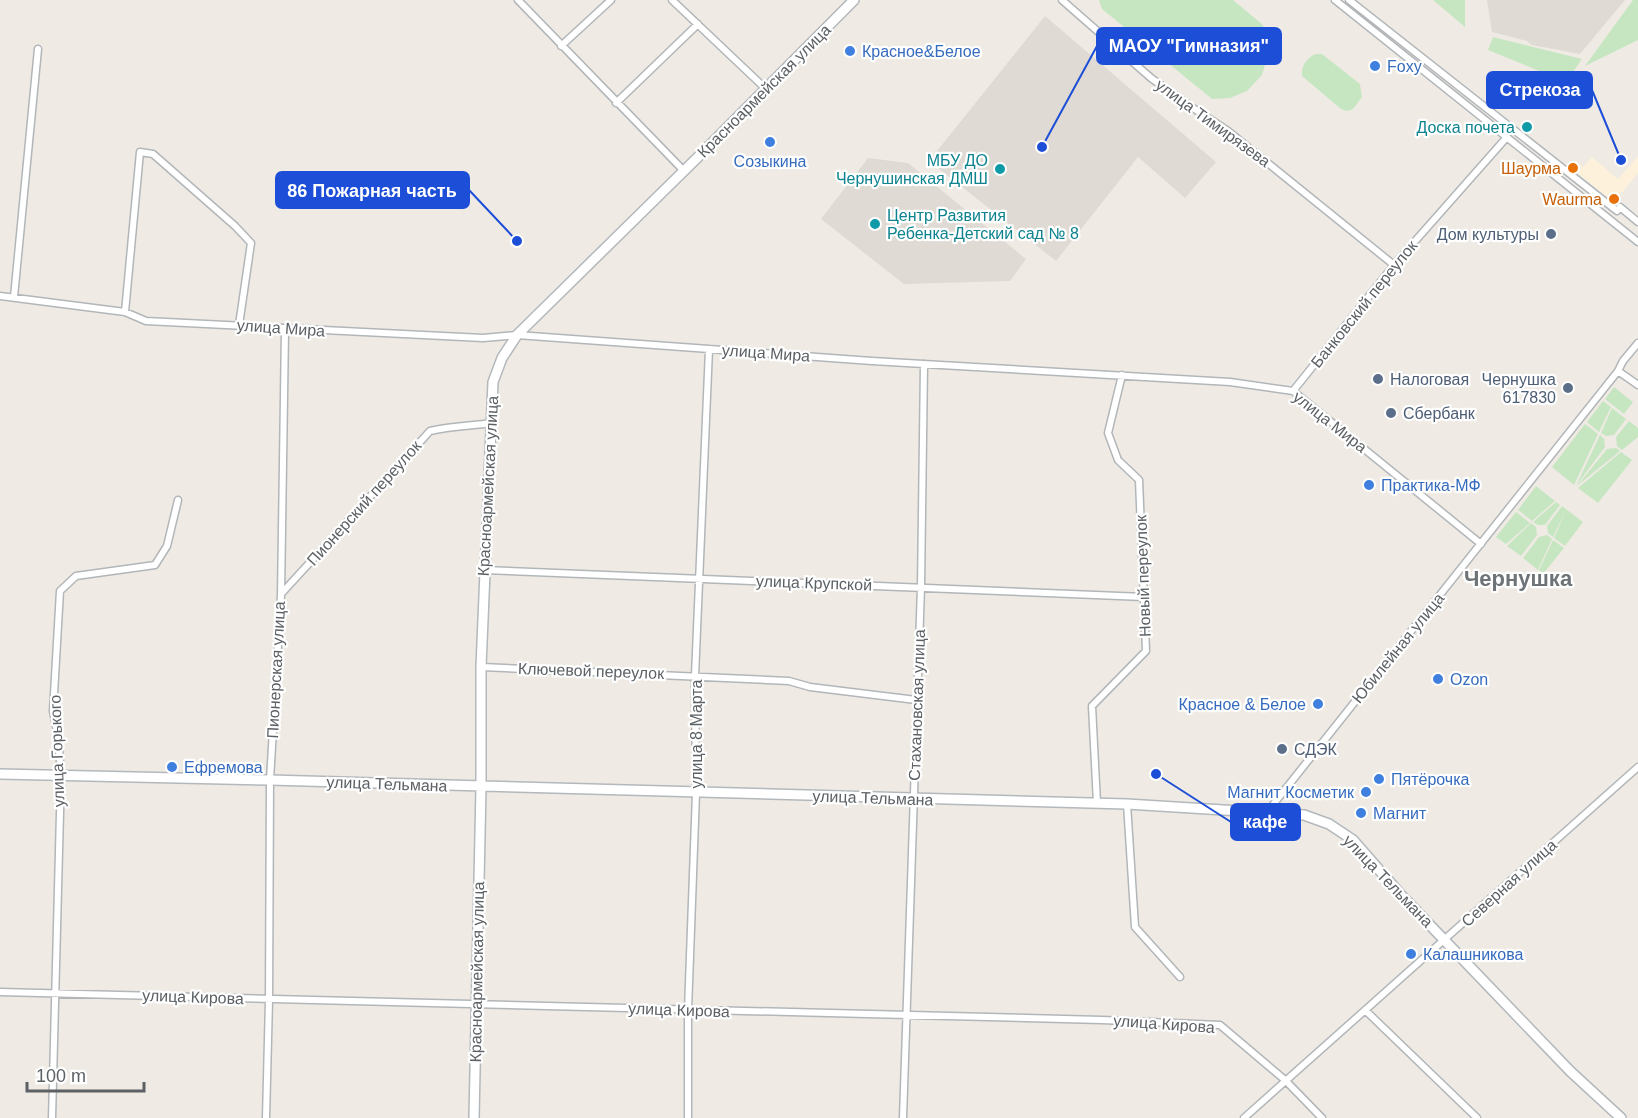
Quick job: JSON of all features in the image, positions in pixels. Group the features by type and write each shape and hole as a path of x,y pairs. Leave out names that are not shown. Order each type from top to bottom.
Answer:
{"street":[{"path":"518,0 684,171"},
{"path":"561,46 611,0"},
{"path":"672,0 766,89"},
{"name":"Красноармейская улица","path":"474,1118 481,787 481,667 493,382 502,357 518,335 854,0"},
{"name":"улица Тимирязева","path":"1062,0 1151,78 1228,131 1394,265"},
{"path":"1335,0 1638,242"},
{"path":"1349,0 1616,210 1620,207 1638,222"},
{"path":"616,103 698,24"},
{"path":"14,297 38,49"},
{"name":"Банковский переулок","path":"1293,391 1394,265 1507,137"},
{"path":"125,312 140,152 153,154 235,226 251,243 239,325"},
{"name":"улица Мира","path":"0,296 125,312 146,321 239,325 285,330 483,338 518,335 924,364 1230,382 1293,391 1481,544"},
{"name":"Пионерская улица","path":"266,1118 270,780 280,595 285,330"},
{"name":"Юбилейная улица","path":"1268,811 1638,343"},
{"name":"улица 8 Марта","path":"688,1118 688,1010 696,793 695,676 709,349"},
{"name":"Стахановская улица","path":"903,1118 921,587 924,364"},
{"path":"1618,371 1638,385"},
{"name":"Новый переулок","path":"1097,803 1092,706 1146,651 1139,480 1118,460 1108,433 1122,375"},
{"name":"Пионерский переулок","path":"280,595 430,430 448,426 466,427 492,423"},
{"name":"улица Горького","path":"52,1118 61,775 53,711 60,591 76,576 154,565 166,546 178,500"},
{"name":"улица Крупской","path":"484,570 1144,597"},
{"name":"Ключевой переулок","path":"481,667 789,681 810,687 916,700"},
{"name":"Северная улица","path":"1244,1118 1638,767"},
{"name":"улица Тельмана","path":"0,774 1097,803 1268,811 1304,815 1329,824 1353,840 1402,896 1570,1071 1621,1118"},
{"path":"1127,804 1135,927 1180,977"},
{"name":"улица Кирова","path":"0,992 1102,1020 1220,1025 1285,1080 1322,1118"},
{"path":"1365,1010 1477,1118"}],"shaded area":[{"path":"1487,0 1625,0 1580,54 1532,45 1527,41 1492,32"},
{"path":"1045,16 1216,162 1185,198 1138,157 1056,261 929,161"},
{"path":"1638,156 1638,173 1614,202 1570,167 1576,162 1583,167 1592,157 1618,179"},
{"path":"868,158 908,163 1026,259 1010,281 904,284 821,219"}],"green space":[{"path":"1099,0 1233,0 1263,25 1269,51 1262,75 1247,91 1230,98 1212,99 1102,9"},
{"path":"1433,0 1465,0 1465,27"},
{"path":"1633,0 1638,0 1638,40 1585,66"},
{"path":"1493,37 1582,59 1566,82 1488,50"},
{"path":"1315,54 1322,54 1360,84 1362,97 1353,109 1347,111 1341,109 1302,76 1305,63"},
{"path":"1614,387 1633,402 1624,414 1605,399"},
{"path":"1603,401 1611,407 1599,432 1587,422"},
{"path":"1612,408 1626,419 1614,435 1606,436 1601,433"},
{"path":"1629,421 1638,428 1638,437 1622,450 1617,446 1616,437"},
{"path":"1585,424 1598,434 1574,485 1552,467"},
{"path":"1600,435 1604,439 1605,447 1576,486"},
{"path":"1616,448 1620,451 1577,486 1607,449"},
{"path":"1621,452 1632,460 1598,503 1578,488"},
{"path":"1536,486 1555,501 1532,521 1518,510"},
{"path":"1556,502 1560,505 1545,525 1533,522"},
{"path":"1562,506 1583,522 1565,546 1554,538 1566,510 1553,537 1548,533 1547,526"},
{"path":"1516,512 1530,523 1506,544 1496,537"},
{"path":"1531,523 1536,527 1537,535 1521,556 1507,546"},
{"path":"1547,535 1552,539 1538,570 1523,558 1539,537"},
{"path":"1553,540 1564,548 1543,574 1539,570"}],"place":[{"name":"Красное&Белое","path":"850,51"},
{"name":"Foxy","path":"1375,66"},
{"name":"Доска почета","path":"1527,127"},
{"name":"Созыкина","path":"770,142"},
{"name":"МАОУ \"Гимназия\"","path":"1042,147"},
{"name":"Стрекоза","path":"1621,160"},
{"name":"Шаурма","path":"1573,168"},
{"name":"МБУ ДО Чернушинская ДМШ","path":"1000,169"},
{"name":"Waurma","path":"1614,199"},
{"name":"Центр Развития Ребенка-Детский сад № 8","path":"875,224"},
{"name":"Дом культуры","path":"1551,234"},
{"name":"86 Пожарная часть","path":"517,241"},
{"name":"Налоговая","path":"1378,379"},
{"name":"Чернушка 617830","path":"1568,388"},
{"name":"Сбербанк","path":"1391,413"},
{"name":"Практика-МФ","path":"1369,485"},
{"name":"Ozon","path":"1438,679"},
{"name":"Красное & Белое","path":"1318,704"},
{"name":"СДЭК","path":"1282,749"},
{"name":"Ефремова","path":"172,767"},
{"name":"кафе","path":"1156,774"},
{"name":"Пятёрочка","path":"1379,779"},
{"name":"Магнит Косметик","path":"1366,792"},
{"name":"Магнит","path":"1361,813"},
{"name":"Калашникова","path":"1411,954"}],"district":[{"name":"Чернушка","path":"1518,578"}]}
